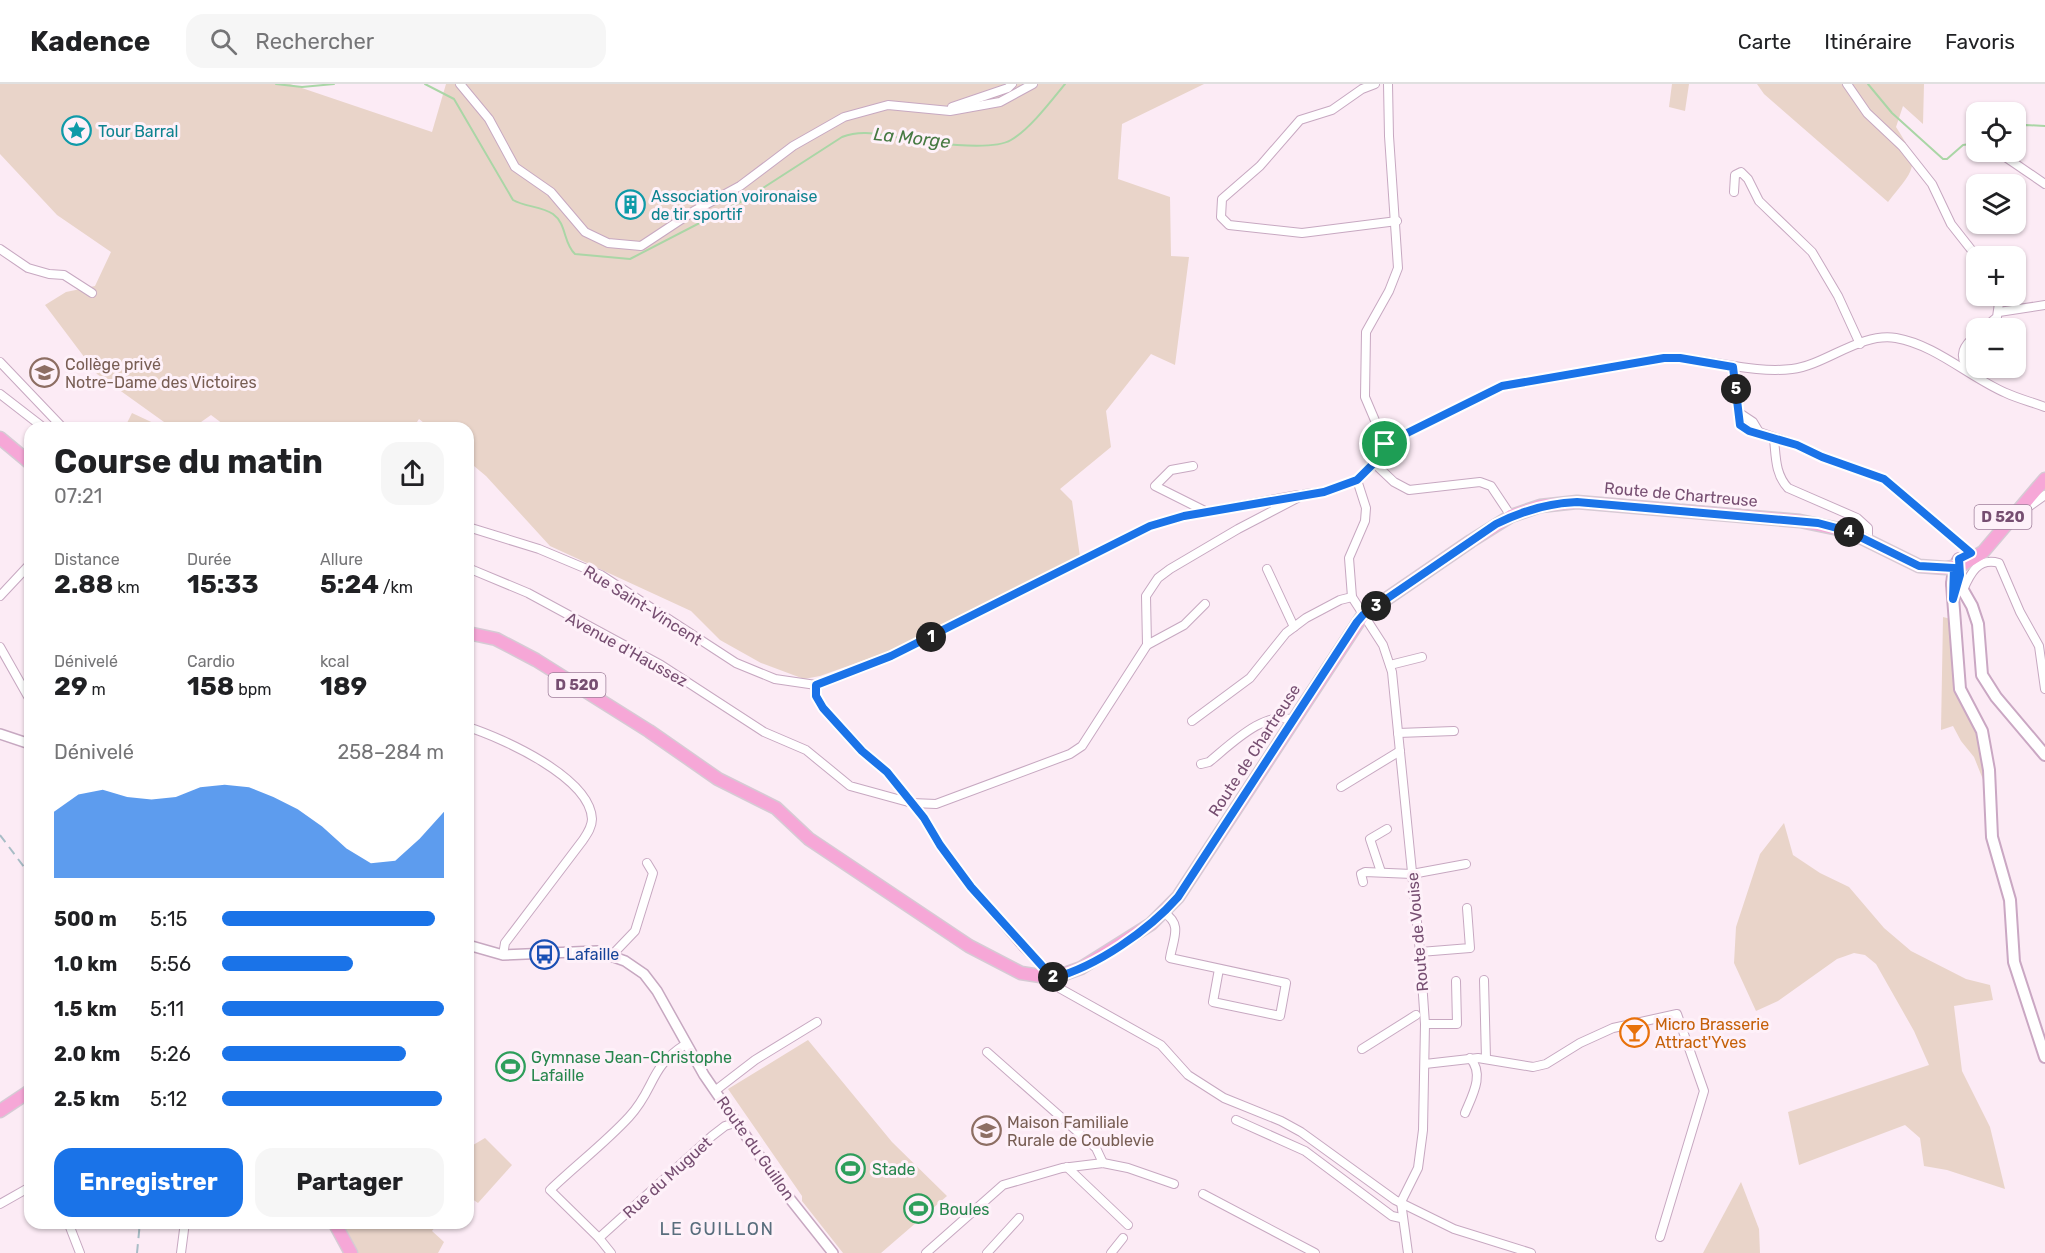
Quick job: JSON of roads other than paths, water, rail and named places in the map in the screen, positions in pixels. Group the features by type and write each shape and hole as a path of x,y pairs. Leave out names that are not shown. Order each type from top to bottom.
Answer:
{"main road":[{"path":"0,438 24,458"},
{"name":"Route de Chartreuse","path":"1974,555 2022,493 2045,472"},
{"name":"Route de Chartreuse","path":"1053,978 1089,963 1142,930 1164,913 1190,879 1363,615 1479,535 1511,516 1553,504 1594,503 1818,523 1868,540 1919,566 1958,564 1974,555 2009,523 2045,479"},
{"path":"1958,564 1958,586 1953,599 1960,689 1982,730 1987,752 1992,837 2010,900 2014,963 2045,1057"},
{"path":"1958,586 1978,624 1982,675 1996,697 2045,755"},
{"name":"D 520","path":"474,634 496,639 519,650 650,731 718,779 776,808 809,839 969,946 1021,973 1053,978"},
{"path":"0,1104 24,1093"},
{"path":"0,1111 24,1094"},
{"path":"338,1229 351,1253"}],"street":[{"path":"460,84 489,119 515,167 551,192 585,232 608,243 641,246 694,211 740,186 793,146 844,117 888,105 950,111 1000,102 1033,84"},
{"path":"945,110 1008,88 1012,84"},
{"path":"1376,84 1362,89 1332,110 1296,123 1260,166 1222,199 1221,217 1229,225 1302,233 1396,221"},
{"path":"1385,444 1365,397 1365,332 1389,291 1398,268 1389,136 1388,84"},
{"path":"1847,84 1867,113 1902,146 1932,184 1951,224 1969,246"},
{"path":"2013,162 2045,184"},
{"path":"1734,192 1735,175 1741,172 1748,179 1759,201 1812,252 1838,296 1860,344"},
{"path":"0,249 28,267 49,274 64,275 92,293"},
{"path":"1993,318 1999,312 2045,305"},
{"path":"1999,306 1999,312"},
{"path":"1531,1253 1454,1229 1401,1202 1301,1132 1281,1121 1224,1098 1188,1075 1161,1045 1060,989 946,854 912,803 887,772 862,751 823,708 816,696 816,685 891,656 1150,526 1207,512 1324,492 1357,480 1374,463 1385,444 1502,386 1664,358 1680,358 1733,367 1792,369 1860,344 1893,338 1917,343 1966,371"},
{"path":"1966,342 1962,350 1966,365"},
{"path":"0,362 57,422"},
{"path":"1733,367 1741,414 1740,425 1749,431 1760,432 1774,439 1797,445 1822,457 1886,480 1974,555"},
{"path":"1979,378 2005,393 2045,407"},
{"path":"0,394 36,422"},
{"path":"1774,439 1780,480 1788,488 1857,518 1868,528 1868,540"},
{"path":"1374,463 1394,482 1409,490 1480,482 1491,486 1511,516"},
{"path":"1193,466 1171,470 1155,486 1207,512"},
{"path":"1192,722 1250,678 1294,627 1340,600 1352,597 1349,558 1365,521 1366,508 1357,480"},
{"path":"1205,604 1184,625 1147,645 1146,596 1158,578 1238,529 1305,494"},
{"path":"1995,527 2009,523 2045,495"},
{"name":"Rue Saint-Vincent","path":"474,529 539,549 601,575 736,663 775,679 816,685"},
{"path":"1958,586 1978,566 1986,562 1999,563 2020,612 2039,646 2045,689"},
{"path":"1267,568 1294,627"},
{"path":"0,596 24,570"},
{"name":"Avenue d'Haussez","path":"474,570 528,593 661,665 764,732 806,750 850,786 912,803 936,804 1077,751 1090,735 1147,645"},
{"name":"Route de Vouise","path":"1352,597 1383,645 1390,665 1420,952 1425,1064 1418,1168 1401,1202 1401,1218 1408,1253"},
{"path":"0,647 24,689"},
{"path":"1390,665 1422,657"},
{"path":"1201,764 1209,762 1270,718 1286,717 1294,721"},
{"path":"474,730 517,748 559,773 586,803 592,819 589,831 583,840 505,943 503,955"},
{"path":"1398,733 1454,731"},
{"path":"0,734 24,742"},
{"path":"1341,787 1400,751"},
{"path":"1381,872 1370,839 1387,829"},
{"path":"612,955 635,931 653,873 648,863"},
{"path":"1363,882 1361,874 1365,872 1412,874 1466,864"},
{"path":"1420,952 1470,948 1467,908"},
{"path":"1164,913 1174,919 1176,924 1170,958 1286,983 1280,1016 1214,1002 1219,969"},
{"name":"Route du Guillon","path":"474,947 503,955 597,951 612,955 644,974 651,982 686,1044 783,1190 833,1253"},
{"path":"1484,980 1486,1059"},
{"path":"1425,1024 1457,1024 1456,981"},
{"path":"1425,1064 1470,1058 1486,1059 1522,1068 1533,1067 1546,1064 1580,1043 1613,1028 1677,1014 1704,1091 1660,1237"},
{"path":"1362,1049 1416,1015"},
{"path":"716,1090 755,1060 817,1022"},
{"path":"611,1253 600,1238 550,1190 629,1117 643,1100 658,1068 668,1055 686,1044"},
{"path":"987,1052 1096,1148 1103,1163"},
{"path":"1465,1113 1476,1081 1477,1067 1470,1058"},
{"path":"1236,1120 1305,1151 1392,1216 1401,1218"},
{"name":"Rue du Muguet","path":"600,1238 712,1136 725,1126 738,1122"},
{"path":"926,1253 1003,1185 1068,1167 1103,1163 1128,1168 1174,1184"},
{"path":"1068,1167 1128,1225"},
{"path":"0,1204 24,1190"},
{"path":"1203,1194 1315,1253"},
{"path":"987,1253 1019,1218"},
{"path":"71,1229 80,1253"},
{"path":"181,1253 184,1229"},
{"path":"1111,1253 1123,1238"}],"waterway":[{"name":"La Morge","path":"276,84 302,87 334,84"},
{"name":"La Morge","path":"425,84 454,99 513,200 553,214 561,223 568,245 575,254 630,259 746,199 842,137 864,133 957,145 1001,144 1011,140 1025,129 1065,84"},
{"name":"La Morge","path":"1868,84 1892,113 1943,159 1947,159 1966,145"},
{"name":"La Morge","path":"2026,125 2045,126"}],"railway":[{"path":"0,835 24,867"},
{"path":"137,1253 139,1229"}],"place":[{"name":"Tour Barral","path":"77,131"},
{"name":"Association voironaise de tir sportif","path":"630,205"},
{"name":"Collège privé Notre-Dame des Victoires","path":"44,373"},
{"name":"Lafaille","path":"545,954"},
{"name":"Micro Brasserie Attract'Yves","path":"1634,1033"},
{"name":"Gymnase Jean-Christophe Lafaille","path":"510,1066"},
{"name":"Maison Familiale Rurale de Coublevie","path":"986,1131"},
{"name":"Stade","path":"851,1169"},
{"name":"Boules","path":"918,1209"}],"district":[{"name":"LE GUILLON","path":"717,1229"}]}
